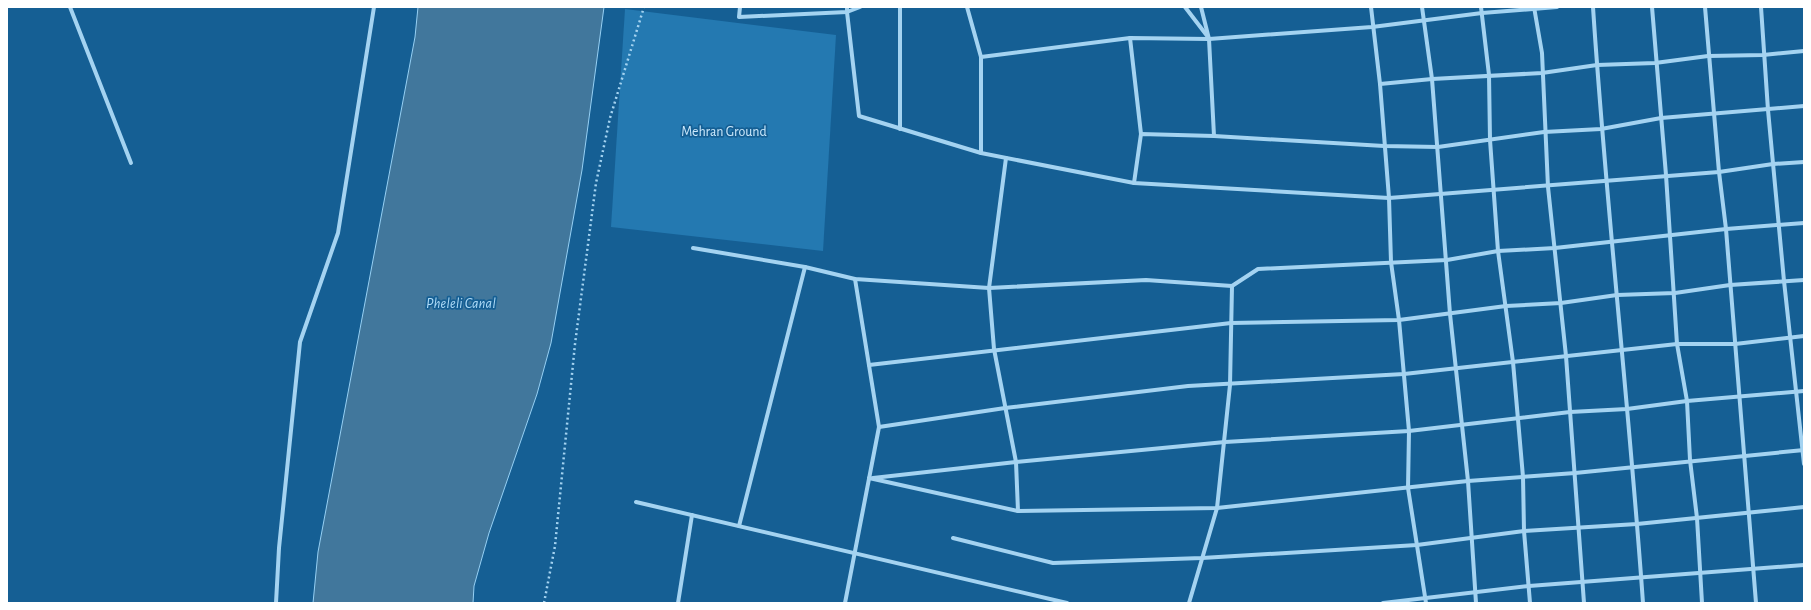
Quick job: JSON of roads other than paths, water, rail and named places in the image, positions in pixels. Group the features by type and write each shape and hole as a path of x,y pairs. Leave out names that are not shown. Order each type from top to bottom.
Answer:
{"street":[{"path":"70,7 131,163"},
{"path":"276,603 279,548 300,342 338,233 374,7"},
{"path":"740,7 739,17 860,7"},
{"path":"900,7 900,129"},
{"path":"967,7 981,57 981,153"},
{"path":"1185,7 1209,38"},
{"path":"1201,7 1209,38 1214,136"},
{"path":"1371,7 1372,27 1380,84 1389,198 1391,262 1399,320 1410,431 1408,488 1426,603"},
{"path":"1422,7 1432,78 1450,314 1468,481 1470,537 1476,603"},
{"path":"1481,7 1489,75 1490,140 1498,251 1506,306 1523,477 1524,530 1530,603"},
{"path":"981,57 1130,38 1209,38 1372,27 1482,13 1557,7"},
{"path":"1593,7 1601,129 1622,349 1643,603"},
{"path":"1652,7 1655,63 1666,175 1669,235 1675,292 1677,344 1687,401 1690,460 1697,518 1702,603"},
{"path":"1705,7 1708,56 1726,229 1740,398 1743,456 1750,513 1752,569 1756,603"},
{"path":"1761,7 1763,55 1784,281 1804,450 1804,464"},
{"path":"1535,8 1542,53 1544,132 1548,187 1566,356 1584,603"},
{"path":"847,9 859,116 981,153 1134,182 1389,198 1548,187 1607,180 1719,172 1774,164 1804,162"},
{"path":"1130,38 1141,134 1134,182"},
{"path":"1380,84 1432,78 1542,73 1597,65 1655,63 1708,56 1763,55 1804,51"},
{"path":"1141,134 1214,136 1384,146 1438,147 1544,132 1601,129 1661,118 1804,106"},
{"path":"1006,158 989,288 994,349 1004,408 1016,462 1018,511"},
{"path":"694,248 805,267 855,279 989,288 1146,280 1232,286 1258,269 1447,260 1498,251 1555,248 1726,229 1804,223"},
{"path":"739,526 805,267"},
{"path":"845,603 856,554 879,427 855,279"},
{"path":"869,365 994,349 1231,323 1399,320 1506,306 1561,303 1730,285 1804,280"},
{"path":"1189,603 1217,508 1230,385 1232,286"},
{"path":"879,427 1004,408 1188,386 1230,385 1404,374 1622,349 1677,344 1735,344 1804,336"},
{"path":"869,478 1225,442 1410,431 1570,412 1627,409 1687,401 1740,398 1804,391"},
{"path":"869,478 1018,511 1217,508 1468,481 1575,473 1690,460 1804,450"},
{"path":"636,502 1066,603"},
{"path":"953,538 1053,563 1202,558 1417,545 1524,530 1637,524 1804,507"},
{"path":"678,603 692,515"},
{"path":"1383,603 1582,581 1641,578 1804,565"}],"water":[{"name":"Pheleli Canal","path":"418,7 604,7 582,170 551,343 537,394 489,533 474,586 473,603 313,603 318,552 415,37"}],"park label":[{"name":"Mehran Ground","path":"724,131"}]}
